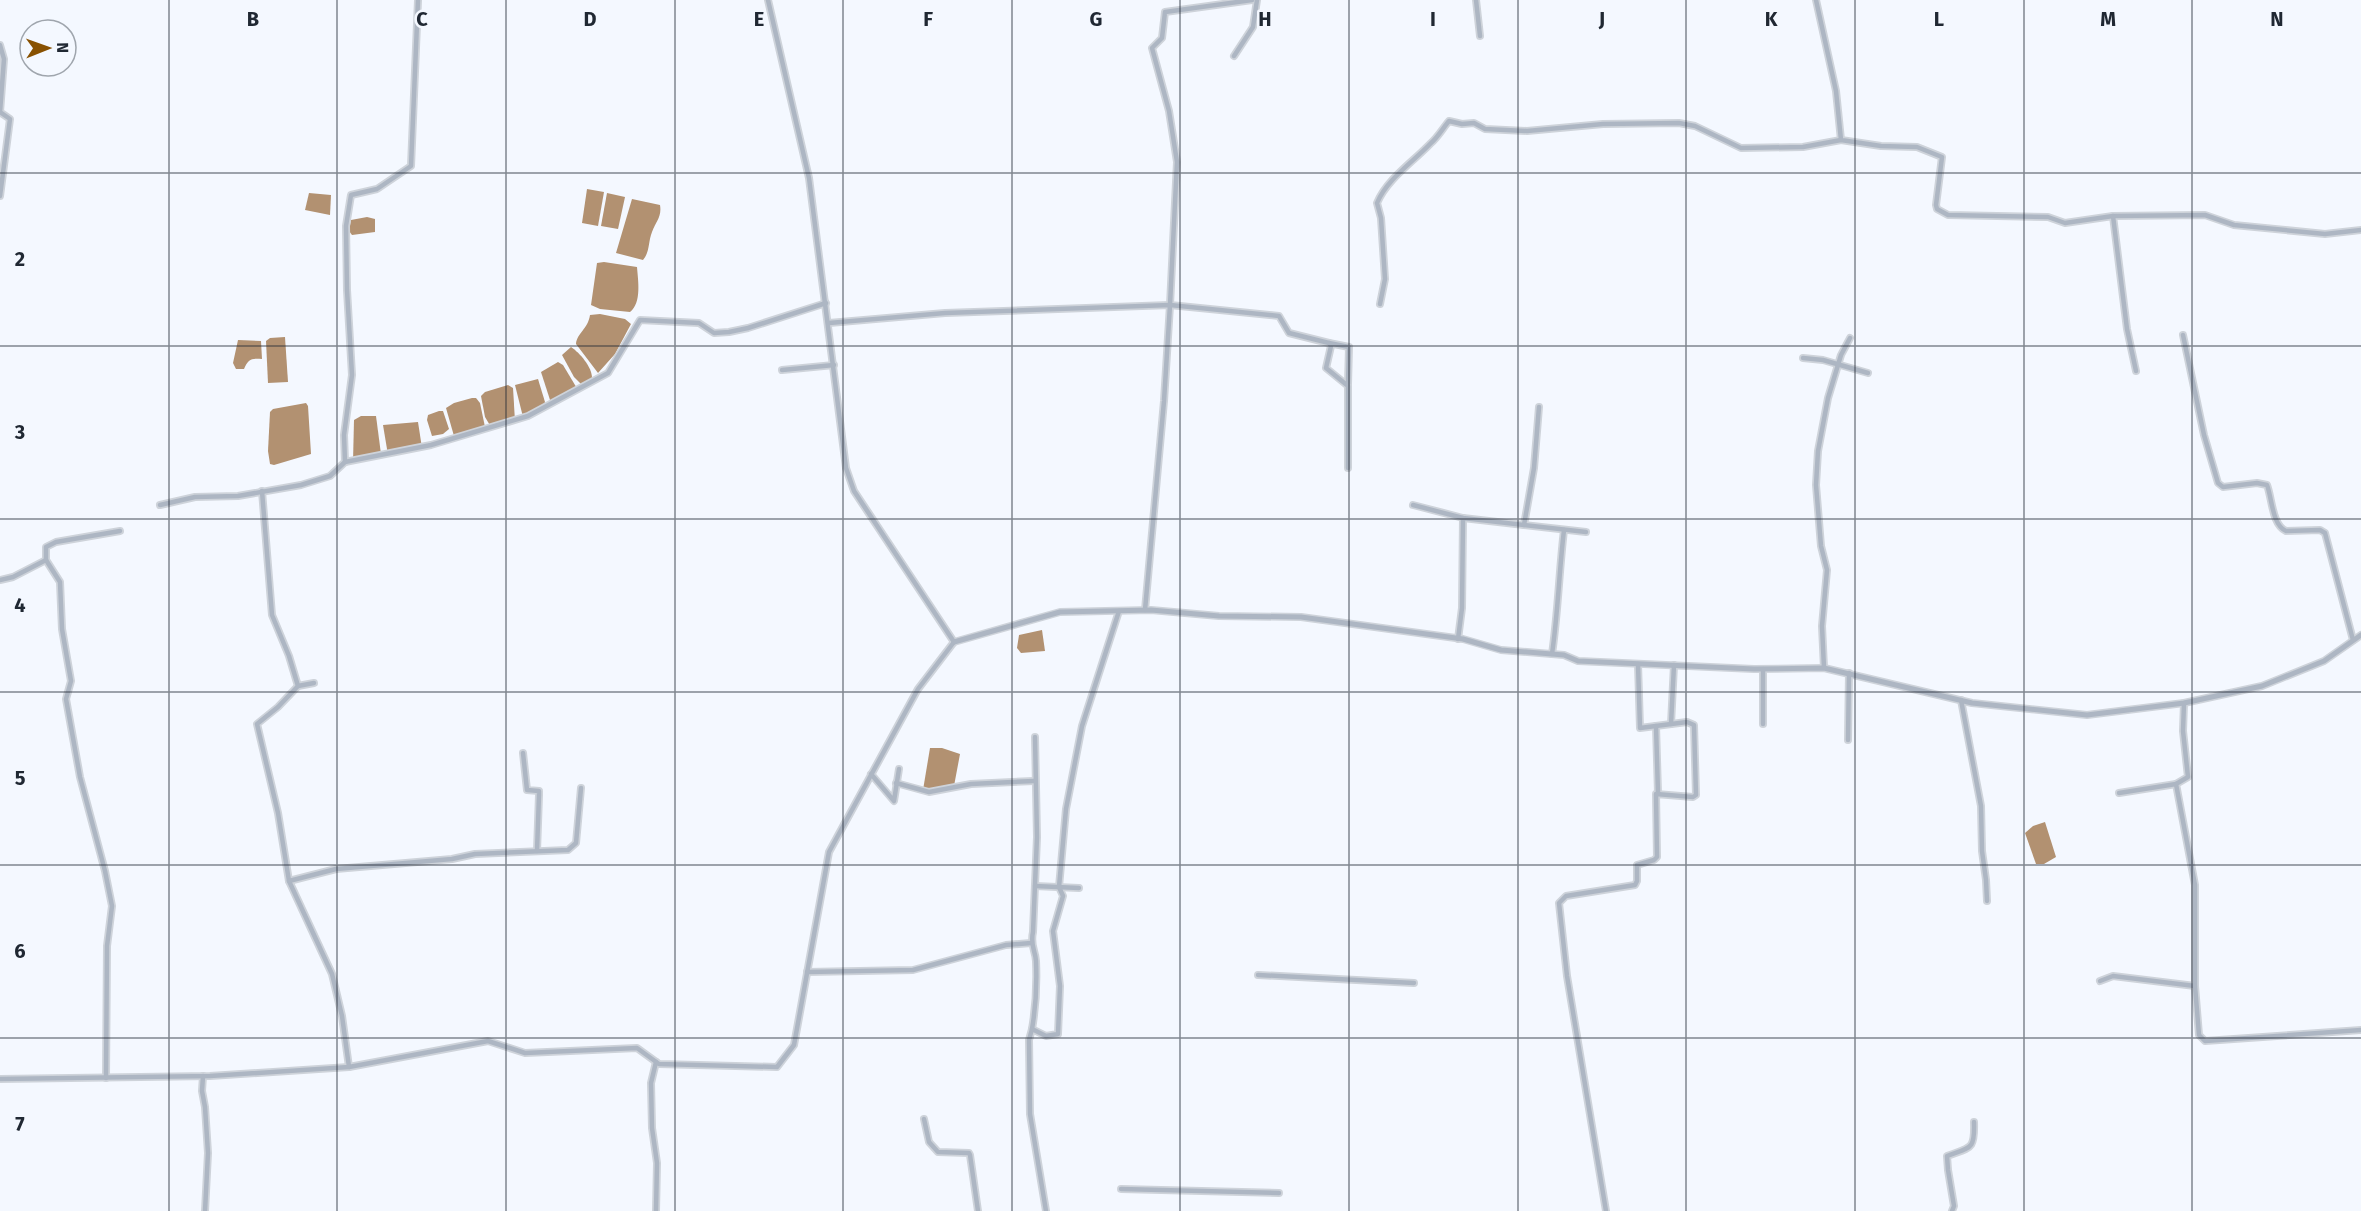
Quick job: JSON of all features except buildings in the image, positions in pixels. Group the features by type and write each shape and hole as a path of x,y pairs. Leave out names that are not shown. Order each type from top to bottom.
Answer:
{"street":[{"path":"345,462 344,435 352,375 346,290 346,226 349,200 351,195 377,189 411,166 418,0"},
{"path":"768,0 809,178 846,468 854,491 954,642"},
{"path":"1145,610 1164,401 1177,162 1169,111 1152,48 1162,38 1165,12 1224,1 1252,0"},
{"path":"1234,56 1253,27 1257,0"},
{"path":"1476,0 1480,36"},
{"path":"1816,0 1836,91 1841,140"},
{"path":"0,45 4,59 0,112 10,119 0,196"},
{"path":"1380,304 1385,279 1382,218 1377,203 1399,174 1434,141 1449,121 1462,124 1474,123 1485,129 1527,131 1603,124 1679,123 1695,126 1741,147 1803,147 1841,140 1881,147 1917,147 1942,157 1936,205 1937,209 1948,215 2048,217 2065,223 2113,216 2205,215 2234,225 2325,234 2361,230"},
{"path":"2113,216 2127,329 2136,372"},
{"path":"160,505 195,497 238,496 301,485 330,476 345,462 431,445 528,416 608,373 640,320 699,323 714,333 729,332 826,303"},
{"path":"829,323 945,313 1170,305 1279,316 1289,333 1348,346 1348,468"},
{"path":"2182,335 2204,435 2218,483 2223,487 2257,483 2267,485 2281,529 2286,531 2320,530 2325,533 2353,640"},
{"path":"1824,668 1822,626 1827,570 1821,546 1816,485 1818,451 1828,398 1838,365 1850,338"},
{"path":"1329,343 1326,368 1348,386"},
{"path":"1803,358 1823,360 1868,373"},
{"path":"782,370 834,365"},
{"path":"1524,525 1534,468 1539,407"},
{"path":"262,491 273,615 298,686"},
{"path":"1413,505 1463,518 1586,532"},
{"path":"1458,639 1462,608 1463,518"},
{"path":"1552,654 1558,618 1557,585 1564,530"},
{"path":"106,1078 108,946 112,906 105,870 80,777 66,699 71,681 62,629 60,582 46,560 46,547 56,542 120,531"},
{"path":"0,580 13,577 46,560"},
{"path":"0,1079 203,1076 349,1067 488,1041 525,1053 637,1048 659,1064 777,1067 794,1045 829,852 918,689 954,642 1060,612 1145,610 1219,616 1301,617 1458,639 1500,650 1564,655 1578,661 1763,669 1824,668 1972,703 2087,715 2184,703 2262,686 2324,661 2361,635"},
{"path":"1032,1029 1046,1036 1058,1034 1060,986 1053,931 1064,896 1059,887 1066,810 1082,726 1119,611"},
{"path":"1638,664 1640,728 1687,722 1694,725 1696,795 1693,797 1658,793"},
{"path":"1671,724 1674,665"},
{"path":"1763,669 1763,724"},
{"path":"1848,740 1849,673"},
{"path":"314,683 298,686 278,707 257,724 278,813 290,881 332,974 342,1016 349,1067"},
{"path":"1961,700 1981,806 1982,851 1987,901"},
{"path":"2119,793 2176,784 2188,777 2183,731 2184,703"},
{"path":"1606,1211 1567,976 1559,903 1566,896 1636,884 1637,864 1654,860 1656,857 1658,793 1656,726"},
{"path":"1035,737 1034,781 1037,837 1031,943 1035,955 1037,997 1029,1040 1030,1114 1046,1211"},
{"path":"524,753 526,790 539,791 537,851"},
{"path":"871,774 894,801 899,770"},
{"path":"896,783 929,792 971,783 1034,781"},
{"path":"2176,784 2194,885 2195,986 2199,1035 2205,1041 2361,1030"},
{"path":"290,881 336,869 452,859 476,854 568,850 576,843 581,788"},
{"path":"1035,886 1079,888"},
{"path":"807,972 913,970 1006,945 1031,943"},
{"path":"1258,975 1414,983"},
{"path":"2100,981 2113,976 2195,986"},
{"path":"656,1062 651,1083 652,1128 657,1163 656,1211"},
{"path":"203,1076 202,1091 208,1153 205,1211"},
{"path":"924,1119 929,1142 938,1152 969,1153 978,1211"},
{"path":"1953,1211 1947,1156 1971,1147 1975,1142 1974,1122"},
{"path":"1121,1189 1279,1193"}],"shaded area":[{"path":"587,189 604,192 598,226 582,223"},
{"path":"309,193 331,195 330,215 305,210"},
{"path":"607,193 625,197 618,229 601,226"},
{"path":"632,199 660,205 659,216 643,260 616,253"},
{"path":"367,217 375,219 375,232 352,235 349,231 351,220"},
{"path":"597,263 637,267 638,297 630,312 600,309 591,305"},
{"path":"600,314 625,319 631,324 615,354 598,373 576,344 590,315"},
{"path":"285,337 288,382 268,383 266,341 270,338"},
{"path":"238,340 261,341 262,359 251,360 244,369 236,369 233,363"},
{"path":"571,347 590,369 592,378 582,385 574,377 562,355"},
{"path":"558,362 563,365 578,390 551,403 541,372"},
{"path":"538,379 545,402 543,409 523,417 515,385"},
{"path":"508,385 513,388 515,421 491,427 485,417 481,396 485,392"},
{"path":"476,398 480,403 485,427 481,433 454,436 446,408"},
{"path":"306,403 311,454 274,465 270,464 268,451 270,412 273,409"},
{"path":"443,411 449,429 443,434 432,436 427,420 428,415"},
{"path":"361,416 376,416 381,454 353,462 354,420"},
{"path":"418,422 422,448 388,455 383,425"},
{"path":"1042,630 1045,651 1021,653 1017,648 1019,635"},
{"path":"930,748 942,748 960,754 954,786 923,790"},
{"path":"2045,822 2056,857 2044,864 2036,864 2025,833 2033,826"}]}
